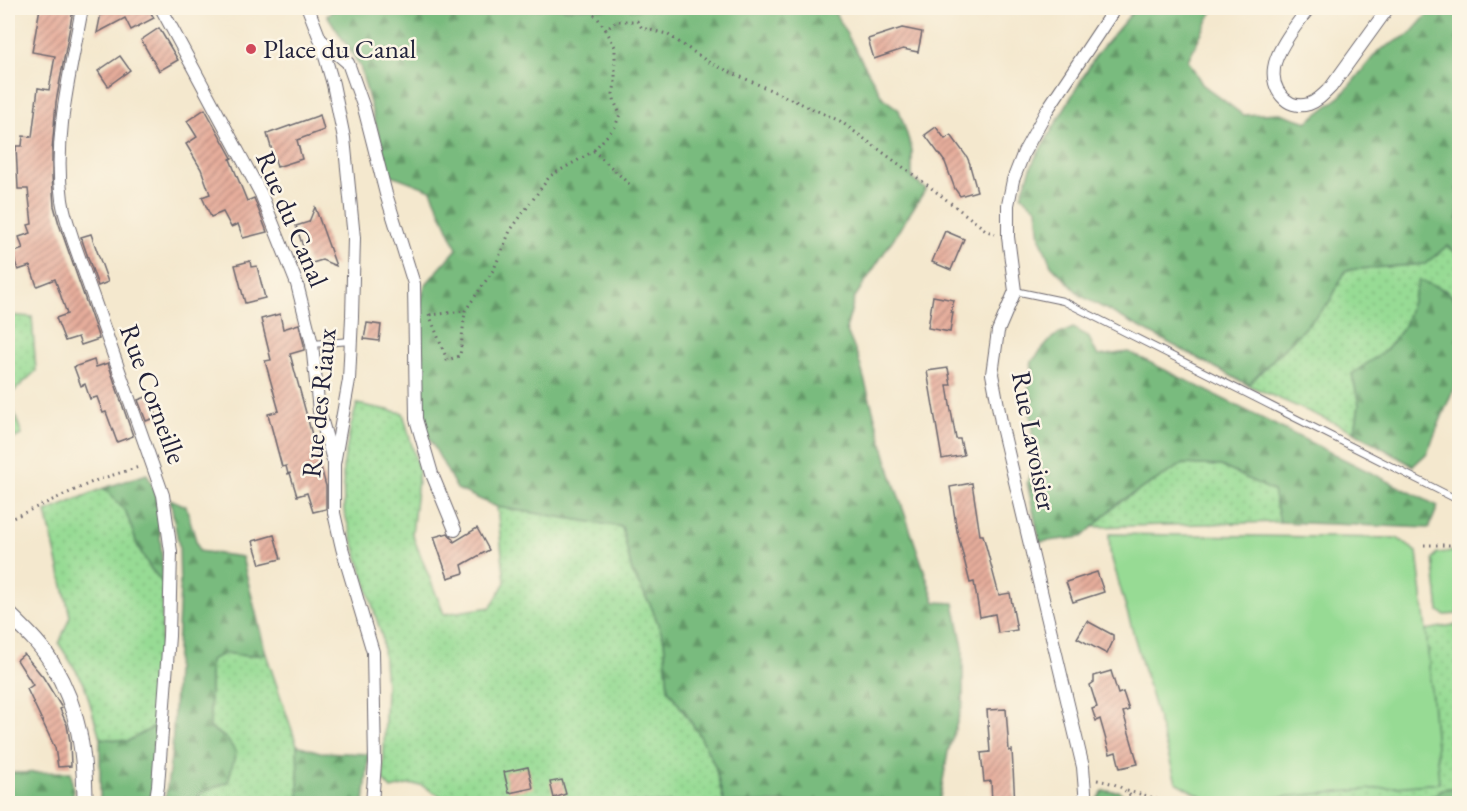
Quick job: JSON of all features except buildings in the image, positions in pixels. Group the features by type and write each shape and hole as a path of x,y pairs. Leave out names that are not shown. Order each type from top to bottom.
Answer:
{"street":[{"name":"Rue Corneille","path":"82,8 62,121 60,165 62,202 73,240 163,495 171,552 169,636 155,804"},
{"name":"Rue du Canal","path":"161,8 261,194 297,284 312,344 319,411 334,464"},
{"name":"Rue des Riaux","path":"308,8 333,84 344,138 354,238 349,380 334,464 334,513 373,652 375,764 372,804"},
{"path":"1015,291 1008,237 1008,205 1013,180 1024,152 1047,110 1115,8"},
{"path":"1309,8 1293,29 1277,56 1274,67 1274,84 1283,98 1293,104 1307,105 1320,98 1331,87 1388,8"},
{"path":"320,39 348,63 364,108 386,194 414,284 416,419 432,474 455,530"},
{"name":"Rue Lavoisier","path":"1015,291 998,331 992,374 1002,427 1083,773 1086,804"},
{"path":"8,613 33,638 53,664 68,694 76,715 84,757 85,804"}],"lane":[{"path":"1015,291 1063,301 1460,501"},
{"path":"312,344 351,340"}],"path":[{"path":"414,284 430,315 447,360 460,356 465,311 494,269 510,231 550,176 594,151 615,127 620,114 613,94 615,47 597,17 584,8"},
{"path":"606,30 616,21 637,21 642,28 667,34 710,63 840,121 987,231 1008,237"},
{"path":"594,151 630,185"},
{"path":"430,315 465,311"},
{"path":"8,520 97,480 151,462"},
{"path":"1424,546 1460,545"},
{"path":"1083,773 1098,780 1118,784 1138,804"},
{"path":"1126,790 1170,804"}],"green space":[{"path":"337,8 832,8 883,98 899,110 912,150 912,179 926,189 855,297 846,329 858,357 891,474 935,602 954,603 963,647 963,703 948,752 939,803 724,803 715,766 699,734 668,689 664,639 651,606 632,572 622,527 497,507 457,489 420,421 418,314 425,285 457,249 431,190 389,174 360,66 327,15"},
{"path":"1136,8 1214,8 1188,60 1202,84 1243,115 1280,113 1307,122 1341,96 1378,51 1410,34 1433,8 1459,8 1459,255 1447,246 1425,264 1346,270 1329,303 1248,385 1081,296 1051,265 1040,238 1037,209 1021,195 1034,160 1096,55"},
{"path":"1447,246 1459,255 1459,305 1447,291 1419,280 1404,326 1386,350 1352,374 1359,404 1355,432 1248,385 1329,303 1346,270 1425,264"},
{"path":"1419,280 1447,291 1459,305 1459,375 1427,453 1413,466 1355,432 1359,404 1352,374 1386,350 1404,326"},
{"path":"8,315 32,317 36,371 9,396 22,435 8,441"},
{"path":"1073,328 1088,336 1098,356 1129,352 1438,506 1429,528 1280,522 1273,491 1221,466 1183,464 1118,503 1082,537 1040,542 1027,482 1035,459 1028,393 1032,361 1053,337"},
{"path":"357,404 403,413 419,471 412,534 444,614 491,607 505,582 497,507 622,527 632,572 651,606 664,639 668,689 699,734 715,766 724,803 514,804 488,797 449,801 421,785 407,785 391,789 383,780 386,685 382,637 344,511 343,467"},
{"path":"1183,464 1221,466 1274,491 1280,522 1093,527 1118,503"},
{"path":"147,474 157,496 164,584 151,569 138,547 126,512 104,488"},
{"path":"104,488 126,512 138,547 151,569 164,584 156,726 128,741 100,738 84,683 59,644 70,616 46,512"},
{"path":"170,499 186,506 199,551 242,557 266,654 246,656 226,653 210,660 210,728 226,738 236,752 228,782 198,794 204,803 165,803 172,750 180,589 179,546"},
{"path":"1109,534 1397,538 1417,552 1439,783 1214,803 1176,782 1110,552"},
{"path":"1459,551 1459,614 1445,615 1439,611 1433,559 1437,553"},
{"path":"1459,624 1459,787 1442,789 1426,803 1266,804 1253,799 1439,783 1426,630"},
{"path":"226,653 246,656 266,654 297,745 299,803 204,803 197,794 228,782 226,738 210,728 210,660"},
{"path":"156,726 154,787 150,803 100,804 100,738 128,741"},
{"path":"297,745 320,752 369,754 364,803 299,803"},
{"path":"71,772 74,803 8,803 8,773"},
{"path":"1459,787 1459,803 1426,803 1442,789"},
{"path":"1103,791 1119,791 1131,803 1100,803 1097,799"},
{"path":"488,797 514,803 448,803 449,801"}],"place":[{"name":"Place du Canal","path":"251,49"}]}
